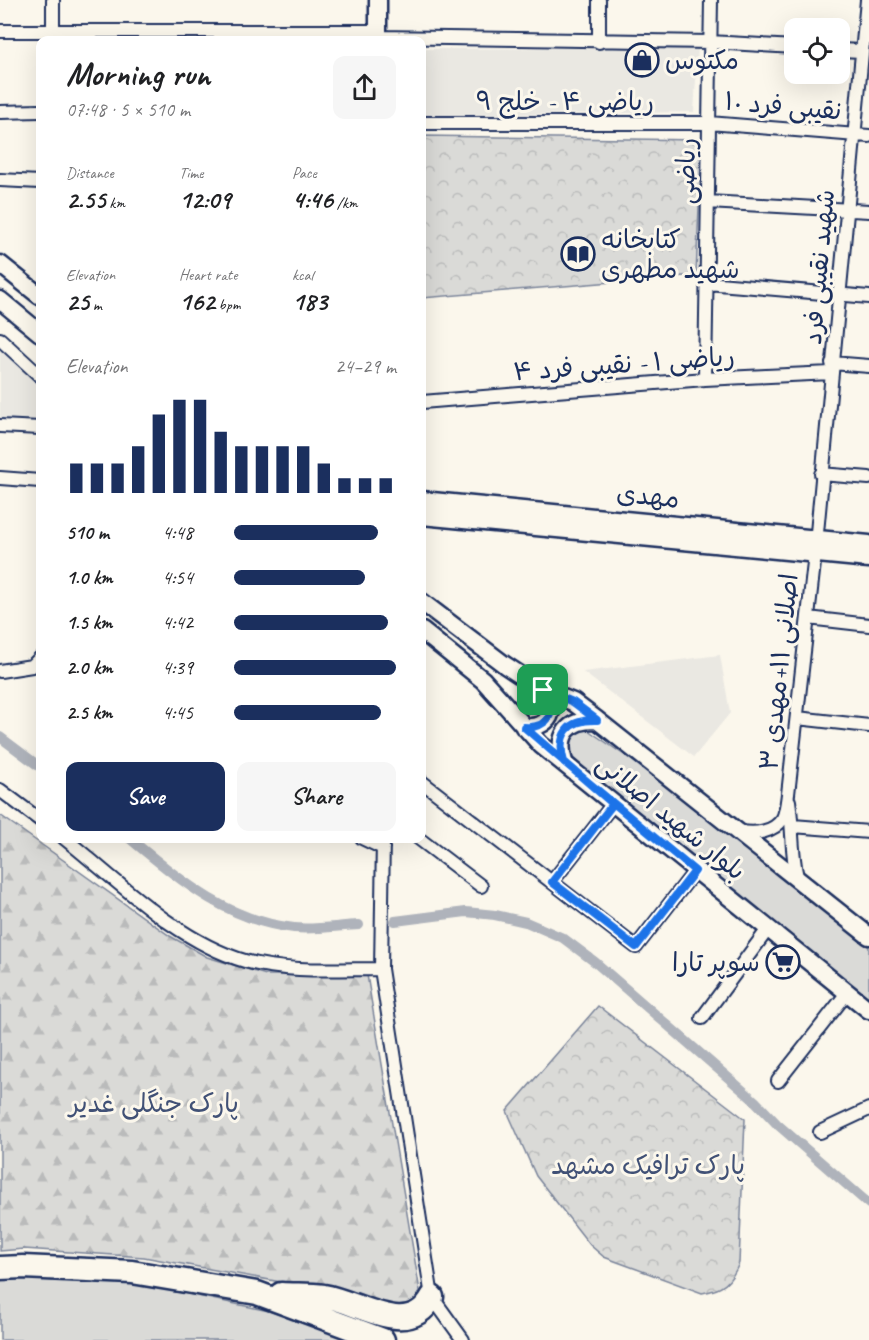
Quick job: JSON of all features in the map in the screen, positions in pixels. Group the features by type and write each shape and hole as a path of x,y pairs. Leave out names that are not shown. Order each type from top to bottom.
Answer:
{"highway":[{"path":"0,1268 132,1272 257,1293 325,1297 393,1321 407,1321 417,1315 426,1309 432,1297"},
{"path":"257,1293 383,1340"}],"main road":[{"path":"378,0 378,36"},
{"path":"0,264 36,289"},
{"path":"0,300 36,330"},
{"name":"مهدی","path":"426,500 815,546 869,559"},
{"name":"مهدی","path":"426,516 815,546 869,544"},
{"name":"بلوار شهید اصلانی","path":"426,605 505,665 543,690 573,702 867,934"},
{"name":"بلوار شهید اصلانی","path":"426,634 483,680 524,727 613,804 869,1010"},
{"path":"524,727 536,728 547,722 553,711 551,699 543,690"},
{"path":"564,762 560,749 562,736 571,725 583,719 597,720"}],"street":[{"path":"53,0 53,36"},
{"path":"598,42 599,0"},
{"name":"ریاضی","path":"705,379 711,0"},
{"name":"شهید نقیبی فرد","path":"815,546 854,134 864,56 867,0"},
{"path":"0,31 53,36 378,36"},
{"path":"426,37 598,42 710,42 784,46"},
{"path":"0,112 36,111"},
{"name":"ریاضی ۴ - خلج ۹","path":"426,123 709,123"},
{"name":"نقیبی فرد ۱۰","path":"709,123 869,136"},
{"path":"0,180 36,182"},
{"path":"708,202 869,211"},
{"path":"707,283 869,297"},
{"path":"0,339 36,371"},
{"name":"ریاضی ۱ - نقیبی فرد ۴","path":"426,402 869,366"},
{"path":"0,426 36,429"},
{"path":"821,474 869,478"},
{"path":"0,478 36,481"},
{"name":"اصلانی ۱۱+مهدی ۳","path":"788,794 815,546"},
{"path":"808,618 869,625"},
{"path":"0,671 32,666 36,662"},
{"path":"797,718 869,726"},
{"path":"426,785 636,947 695,871"},
{"path":"0,790 36,817"},
{"path":"788,794 793,826 791,852 797,877"},
{"path":"738,830 749,834 773,827 783,818 788,794"},
{"path":"552,882 613,804"},
{"path":"793,826 869,832"},
{"path":"70,843 186,934 244,961 284,968 381,969"},
{"path":"383,843 381,969 432,1297 463,1340"},
{"path":"425,843 481,886"},
{"path":"702,1018 768,929"},
{"path":"778,1081 847,993"},
{"path":"820,1132 869,1109"}],"shaded area":[{"path":"698,47 694,112 426,116 426,49"},
{"path":"0,345 36,374 36,423 0,420"},
{"path":"720,655 730,713 694,757 583,672"}],"green space":[{"path":"426,136 702,140 696,275 426,298"},
{"path":"585,728 662,781 869,947 869,1002 638,818 569,754 566,736 574,729"},
{"name":"پارک جنگلی غدیر","path":"0,815 36,841 36,843 39,843 170,936 207,957 266,975 367,975 422,1303 397,1316 324,1290 144,1257 24,1249 0,1251"},
{"name":"پارک ترافیک مشهد","path":"598,1006 745,1119 739,1263 733,1276 715,1290 702,1293 604,1257 590,1245 536,1176 507,1111"},
{"path":"0,1276 131,1282 269,1311 355,1340 0,1340"}],"waterway":[{"path":"0,737 36,764"},
{"path":"135,843 205,896 247,917 294,928 359,925"},
{"path":"395,921 466,912 495,915 526,922 563,938 595,962 755,1101 777,1124 869,1204"}],"place":[{"name":"مکتوس","path":"642,60"},
{"name":"کتابخانه شهید مطهری","path":"578,254"},
{"name":"سوپر تارا","path":"783,962"}],"route":[{"path":"543,690 573,702 597,720 583,719 571,725 562,736 560,749 564,762 695,871 636,947 552,882 613,804 542,745 524,727 536,728 547,722 553,711 551,699 543,690"}]}
